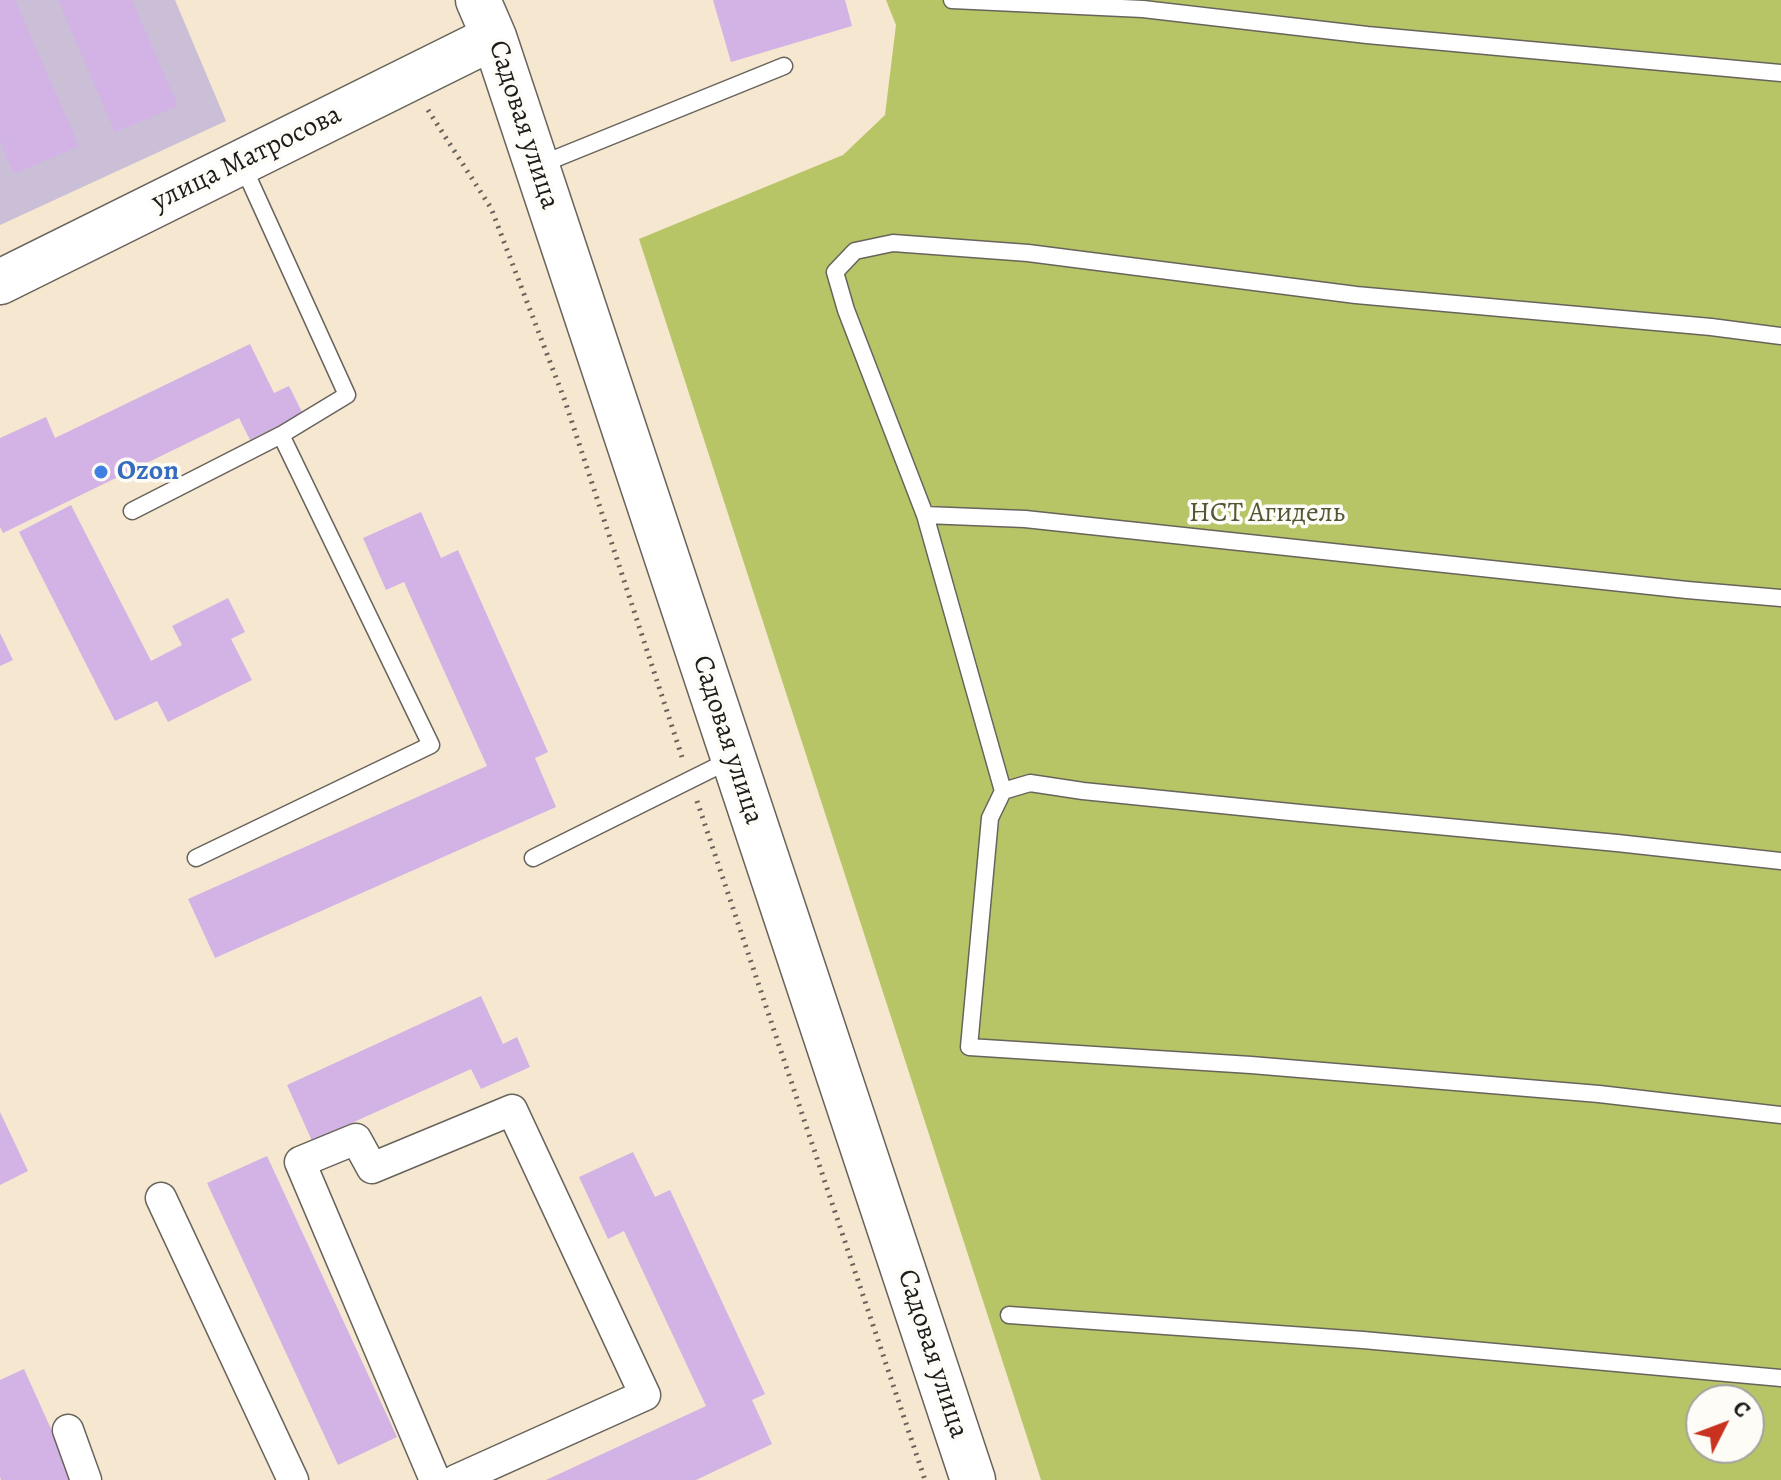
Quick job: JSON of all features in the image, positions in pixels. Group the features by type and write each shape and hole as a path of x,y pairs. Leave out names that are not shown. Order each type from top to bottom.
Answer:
{"main road":[{"name":"улица Матросова","path":"0,282 241,162 486,18"},
{"name":"Садовая улица","path":"486,18 973,1480"}],"street":[{"path":"435,1480 300,1162 356,1139 372,1168 512,1110 645,1395 456,1480"},
{"path":"161,1198 293,1480"},
{"path":"68,1430 86,1480"}],"lane":[{"path":"952,0 1143,9 1367,35 1781,73"},
{"path":"536,166 784,66"},
{"path":"132,511 281,435 347,395 241,162"},
{"path":"1781,336 1356,295 1028,253 893,243 855,251 835,272 846,310 925,515 1003,791 990,818 969,1047 1251,1065 1583,1092 1781,1115"},
{"path":"196,858 431,745 281,435"},
{"path":"925,515 1025,519 1781,598"},
{"path":"533,858 733,758"},
{"path":"1003,791 1030,783 1781,861"},
{"path":"1009,1315 1363,1340 1781,1378"}],"shaded area":[{"path":"0,0 175,0 226,121 0,225"}],"green space":[{"name":"НСТ Агидель","path":"886,0 1781,0 1781,1480 1041,1480 639,239 843,155 885,115 896,25"}],"building":[{"path":"0,0 15,0 79,146 14,174 0,141"},
{"path":"58,0 132,0 178,106 115,132"},
{"path":"713,0 845,0 852,26 731,62"},
{"path":"250,344 274,393 289,386 303,414 250,440 239,418 3,533 0,527 0,438 46,417 55,438"},
{"path":"71,505 151,661 182,645 172,626 228,598 245,632 231,639 252,680 168,722 157,701 115,721 19,532"},
{"path":"421,512 441,558 458,550 548,752 535,758 556,807 215,958 188,899 487,766 404,582 386,590 363,538"},
{"path":"0,633 13,660 0,666"},
{"path":"481,996 503,1044 517,1037 530,1067 481,1089 471,1069 312,1141 287,1085"},
{"path":"0,1112 28,1171 0,1185"},
{"path":"633,1152 655,1197 670,1190 765,1394 752,1400 772,1444 696,1480 546,1480 706,1406 624,1231 608,1239 579,1177"},
{"path":"267,1156 397,1437 338,1465 207,1183"},
{"path":"24,1369 74,1480 1,1480 0,1380"}],"place":[{"name":"Ozon","path":"101,472"}]}
